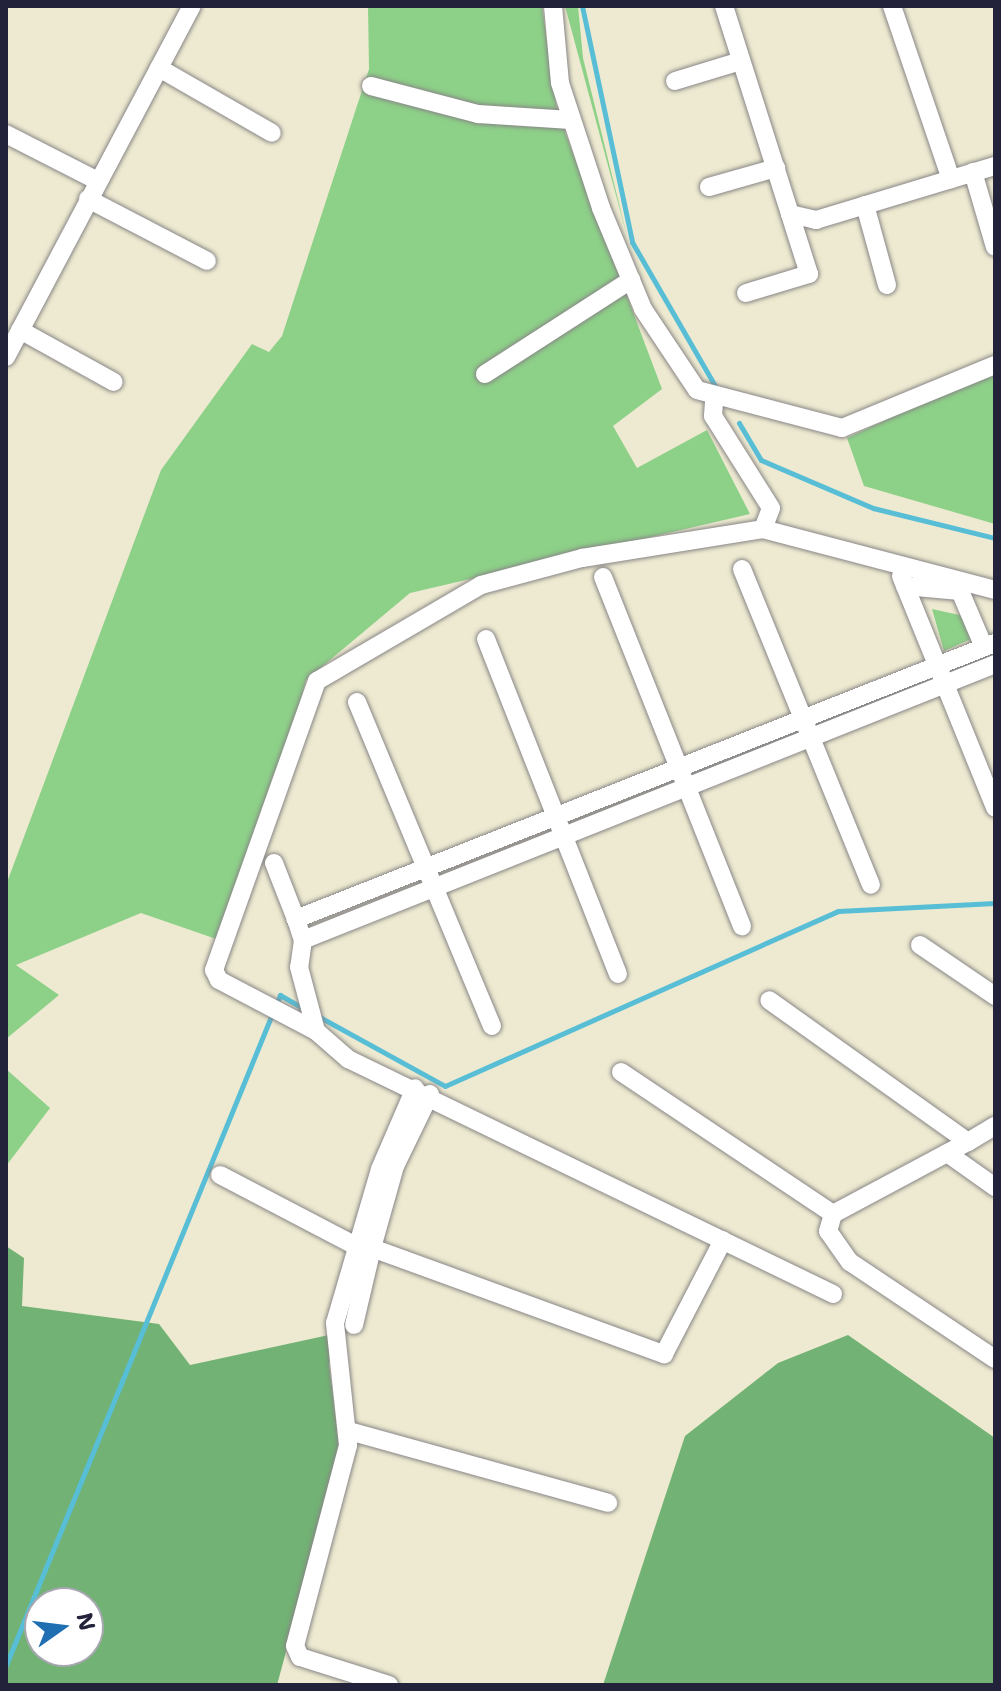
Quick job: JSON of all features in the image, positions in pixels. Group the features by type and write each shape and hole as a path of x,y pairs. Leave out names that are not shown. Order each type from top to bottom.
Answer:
{"street":[{"path":"6,357 192,6"},
{"path":"553,6 571,120 631,280 659,340 697,390 714,400 842,428 995,365"},
{"path":"724,6 809,274 746,293"},
{"path":"892,6 951,179"},
{"path":"675,81 741,61"},
{"path":"159,68 272,133"},
{"path":"371,86 478,114 571,120"},
{"path":"6,134 98,181"},
{"path":"790,214 816,220 995,166"},
{"path":"709,187 776,168"},
{"path":"973,172 995,247"},
{"path":"88,199 207,261"},
{"path":"865,205 887,285"},
{"path":"485,374 631,280"},
{"path":"20,330 114,382"},
{"path":"714,400 713,416 771,508 763,529"},
{"path":"833,1294 422,1091 348,1059 316,1031 219,980 214,970 317,681 481,585 582,558 763,529 995,590"},
{"path":"742,569 871,885"},
{"path":"603,577 742,926"},
{"path":"296,919 804,718 939,664 989,644 960,591 903,581 939,664 995,808"},
{"path":"486,639 552,818 618,974"},
{"path":"303,940 995,664"},
{"path":"357,702 492,1026"},
{"path":"274,863 303,940 299,967 316,1031"},
{"path":"920,945 995,996"},
{"path":"769,1000 968,1142"},
{"path":"621,1072 833,1214"},
{"path":"389,1685 295,1652 349,1431 335,1323 422,1091"},
{"path":"995,1126 833,1214 828,1231 850,1262 995,1359"},
{"path":"947,1153 995,1187"},
{"path":"220,1175 364,1247 664,1354 723,1240"},
{"path":"354,1325 364,1247"},
{"path":"349,1431 608,1503"}],"green space":[{"path":"368,6 542,6 557,111 662,389 613,426 637,468 707,430 750,514 410,593 306,680 269,816 222,941 141,913 16,965 59,995 6,1039 6,885 161,470 252,344 269,352 282,336 369,69"},
{"path":"565,6 578,6 583,58 627,236"},
{"path":"995,370 995,524 864,486 847,438"},
{"path":"932,609 964,616 971,639 944,651"},
{"path":"6,1069 50,1108 6,1166"},
{"path":"6,1246 24,1258 22,1306 159,1324 190,1365 338,1333 329,1364 340,1453 277,1685 6,1685"},
{"path":"848,1335 995,1438 995,1685 603,1685 685,1436 778,1363"}],"waterway":[{"path":"582,6 632,242 717,389"},
{"path":"739,423 761,460 873,508 995,538"},
{"path":"316,1015 445,1086 838,911 995,903"},
{"path":"276,1005 280,995 304,1009"},
{"path":"6,1665 272,1014"}]}
